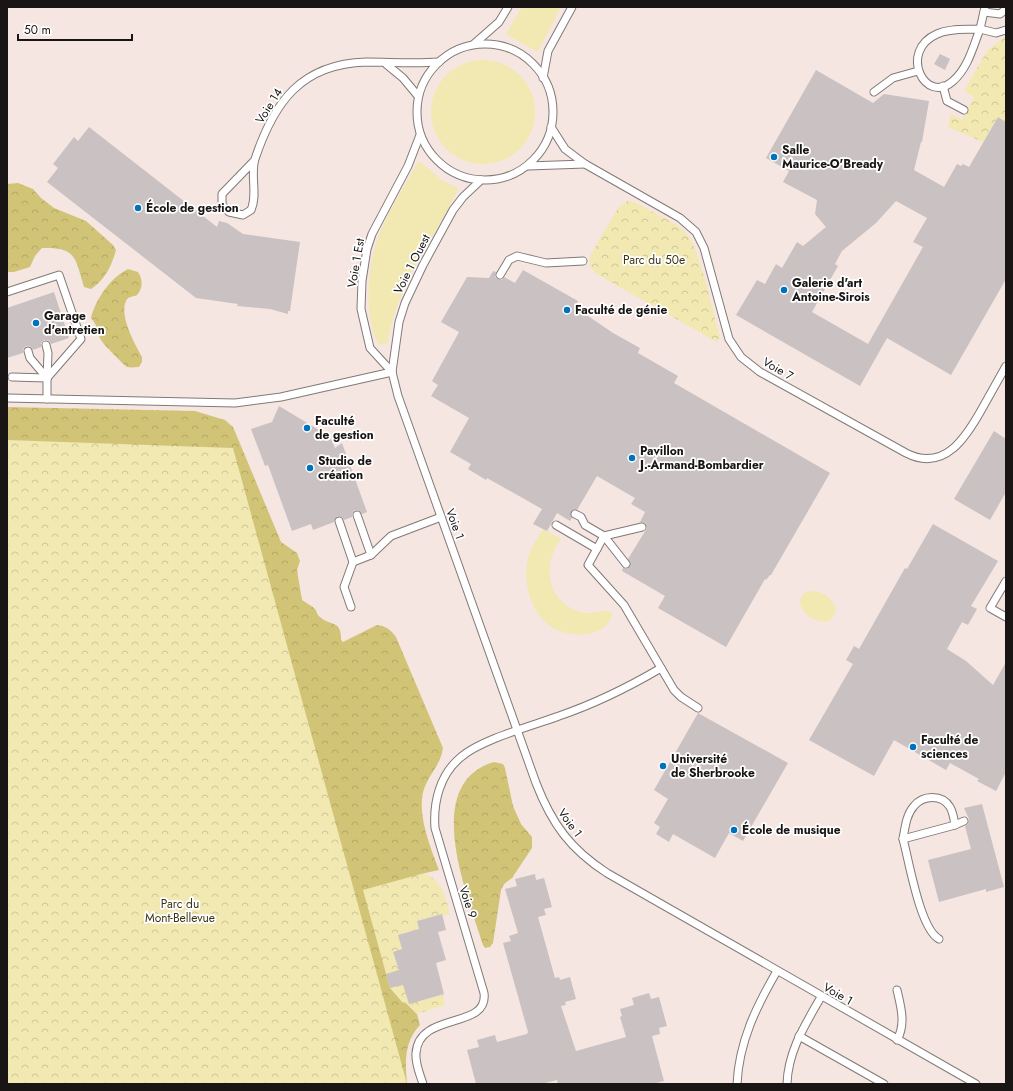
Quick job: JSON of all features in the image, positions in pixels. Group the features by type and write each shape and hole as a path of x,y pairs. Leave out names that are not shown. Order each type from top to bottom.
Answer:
{"lane":[{"path":"474,44 493,28 508,7"},
{"path":"543,78 548,51 572,7"},
{"path":"1006,9 1000,14 985,10 980,29 972,50 961,73 953,81 943,86 935,86 927,83 920,77 918,71 918,54 925,42 930,38 948,31 980,29 996,33 1006,30"},
{"path":"491,43 510,49 529,61 543,78 552,103 551,127 543,148 528,166 510,176 495,180 481,180 466,177 446,168 429,152 420,135 416,117 418,96 425,80 439,62 459,49 474,44 491,43"},
{"name":"Voie 14","path":"254,161 222,194 221,202 226,210 240,216 251,210 253,203 254,161 266,129 276,110 286,96 300,84 322,71 344,65 365,62 386,64 439,62"},
{"path":"386,64 403,78 418,96"},
{"path":"874,92 893,78 918,71"},
{"path":"943,86 947,101 964,110"},
{"name":"Voie 7","path":"551,127 565,148 585,164 680,218 692,227 701,241 729,339 737,352 760,372 911,456 925,459 941,456 952,450 965,438 1006,366"},
{"name":"Voie 1 Est","path":"392,372 370,348 362,309 361,288 367,249 372,234 408,166 420,135"},
{"path":"528,166 585,164"},
{"name":"Voie 1 Ouest","path":"392,372 400,316 415,280 453,210 463,197 481,180"},
{"path":"500,275 509,260 517,256 546,263 583,261"},
{"path":"7,292 60,275 81,340 48,378"},
{"path":"46,345 48,353 47,399"},
{"path":"28,351 30,358 48,378"},
{"path":"7,398 235,403 281,397 392,372"},
{"name":"Voie 1","path":"392,372 398,396 536,783 547,809 559,830 576,850 607,873 821,997 976,1084"},
{"path":"12,377 48,378"},
{"path":"575,514 581,517 585,525 604,536 626,564"},
{"path":"357,515 371,555"},
{"path":"353,562 371,555 391,536 441,518"},
{"path":"339,521 353,562 344,587 351,607"},
{"path":"556,525 597,549"},
{"path":"642,527 604,536 588,565 624,605 678,694 698,708"},
{"path":"1006,581 990,608 1006,617"},
{"name":"Voie 9","path":"423,1084 416,1054 419,1043 424,1034 433,1028 475,1014 483,1004 484,993 436,837 434,820 435,803 444,779 453,765 461,757 484,743 601,700 662,668"},
{"path":"939,939 932,935 924,919 904,839 907,820 912,810 924,799 933,798 946,802 950,808 955,825"},
{"path":"904,839 955,825 964,821"},
{"path":"736,1084 745,1037 756,1010 777,971"},
{"path":"897,990 902,1019 901,1032 897,1040"},
{"path":"787,1084 790,1060 799,1036 821,997"},
{"path":"799,1036 884,1084"}],"shaded area":[{"name":"Université de Sherbrooke","path":"7,7 1006,7 1006,1084 407,1084 7,440"}],"green space":[{"path":"522,7 561,7 538,52 506,34"},
{"path":"1006,36 1006,122 998,117 983,142 948,127 951,114 962,120 974,97 964,91 987,51"},
{"path":"483,60 503,64 520,75 531,92 535,112 531,132 520,149 503,160 483,164 463,160 446,149 435,132 431,112 435,92 446,75 463,64"},
{"path":"418,162 420,162 443,181 456,187 458,190 416,264 407,283 392,323 387,344 378,344 370,317 369,302 370,272 376,243 385,221"},
{"path":"18,183 33,189 41,198 54,208 86,221 113,245 116,250 110,267 104,277 91,289 84,287 79,269 73,256 68,252 53,248 42,248 35,256 30,267 14,272 7,272 7,184"},
{"name":"Parc du 50e","path":"627,201 638,204 675,224 686,233 691,240 701,266 720,337 717,342 600,276 592,269 589,261 591,254 618,208"},
{"path":"128,269 138,272 141,281 139,293 128,298 124,307 126,322 142,357 142,362 139,367 127,367 105,345 101,340 91,318 96,304 110,283"},
{"name":"Parc du Mont-Bellevue","path":"7,407 195,411 225,420 233,427 281,542 297,553 300,561 297,570 302,600 312,606 320,617 335,624 340,629 341,640 343,642 377,625 388,629 396,637 443,748 438,763 426,784 422,804 422,815 428,839 439,870 421,874 382,914 406,1003 417,1014 420,1025 408,1045 406,1060 407,1084 7,1084"},
{"name":"Parc du Mont-Bellevue","path":"7,440 233,448 407,1084 7,1084"},
{"path":"543,529 561,539 554,550 550,572 551,584 556,594 572,609 585,613 606,611 612,612 610,621 596,632 577,634 558,630 543,620 533,604 527,586 526,568 530,551"},
{"path":"814,591 822,593 833,603 836,611 831,620 822,621 814,619 807,615 803,609 800,603 801,597 805,593"},
{"path":"494,762 503,764 505,768 513,806 521,824 532,837 532,848 512,878 504,884 501,890 493,943 490,947 485,948 460,871 455,843 454,817 459,793 472,774"},
{"path":"421,874 428,875 433,878 442,888 450,914 442,916 441,914 417,921 419,929 398,935 402,949 393,952 409,1003 443,995 445,1005 417,1014 406,1003 402,1002 390,988 363,890"}],"building":[{"path":"940,54 950,59 945,70 934,64"},
{"path":"816,70 873,103 884,94 929,101 922,142 914,170 944,187 957,164 961,166 963,164 969,167 998,117 1006,122 1006,279 951,375 887,338 860,386 736,315 757,280 765,284 776,264 782,268 797,242 803,246 826,227 815,214 817,200 783,182 789,171 766,158","holes":["896,201 927,218 913,242 923,247 868,344 812,312 838,266 835,264 842,251 876,223"]},
{"name":"École de gestion","path":"89,127 217,227 219,221 227,223 243,234 300,242 290,311 288,311 288,314 270,309 237,306 238,304 196,298 47,182 58,168 53,164 74,137 78,141"},
{"name":"Pavillon J.-Armand-Bombardier","path":"523,270 578,301 575,307 613,333 640,348 638,353 678,376 674,383 830,473 771,575 766,580 765,579 726,647 658,608 665,596 622,571 623,568 627,569 630,566 628,559 647,528 645,523 640,522 645,512 631,504 635,498 597,476 577,510 571,511 572,518 570,521 557,513 547,531 533,524 542,509 468,469 471,464 450,452 469,418 431,396 438,385 432,381 459,332 441,322 467,277 489,278 493,271 496,272 495,277 498,279 502,280 504,277 515,283"},
{"name":"Garage d'entretien","path":"54,292 69,338 51,344 48,340 44,340 41,343 41,347 33,350 30,346 26,346 23,349 23,353 7,358 7,308"},
{"name":"Studio de création","path":"279,406 324,433 327,441 331,439 335,448 342,443 367,512 362,514 358,510 355,510 352,517 344,520 342,517 337,516 334,522 313,530 311,524 292,531 268,465 265,466 251,429 272,422"},
{"path":"994,431 1006,439 1006,492 990,520 954,499"},
{"path":"933,524 998,561 971,606 977,609 968,625 962,622 947,649 966,661 993,685 1006,662 1006,772 996,791 977,781 979,779 950,763 946,770 894,740 874,776 809,740 853,664 846,660 854,646 859,649 905,568 907,569"},
{"path":"698,713 788,763 743,841 729,833 715,858 673,834 669,842 656,834 660,827 654,823 668,799 654,790"},
{"path":"982,804 1004,887 986,892 986,889 939,902 928,860 971,849 965,826 968,824 969,819 964,808"},
{"path":"535,874 536,880 544,878 552,907 544,909 546,915 538,917 555,978 559,977 560,980 570,977 576,999 565,1002 566,1005 561,1006 576,1051 626,1037 620,1017 622,1016 620,1009 634,1005 632,998 649,993 651,999 659,997 667,1026 659,1028 660,1034 652,1036 664,1081 652,1084 558,1084 557,1080 541,1084 476,1084 467,1050 479,1047 477,1040 495,1035 497,1042 527,1034 528,1032 503,943 511,941 509,936 518,933 505,889 517,886 515,879"},
{"path":"442,914 446,930 438,932 446,960 436,963 444,994 409,1004 403,985 390,988 386,974 399,970 393,952 402,949 398,935 419,929 417,921"}],"place":[{"name":"Salle Maurice-O'Bready","path":"774,157"},
{"name":"École de gestion","path":"138,208"},
{"name":"Galerie d'art Antoine-Sirois","path":"784,290"},
{"name":"Faculté de génie","path":"567,310"},
{"name":"Garage d'entretien","path":"36,323"},
{"name":"Faculté de gestion","path":"307,428"},
{"name":"Pavillon J.-Armand-Bombardier","path":"632,458"},
{"name":"Studio de création","path":"310,468"},
{"name":"Faculté de sciences","path":"913,747"},
{"name":"Université de Sherbrooke","path":"663,766"},
{"name":"École de musique","path":"734,830"}]}
